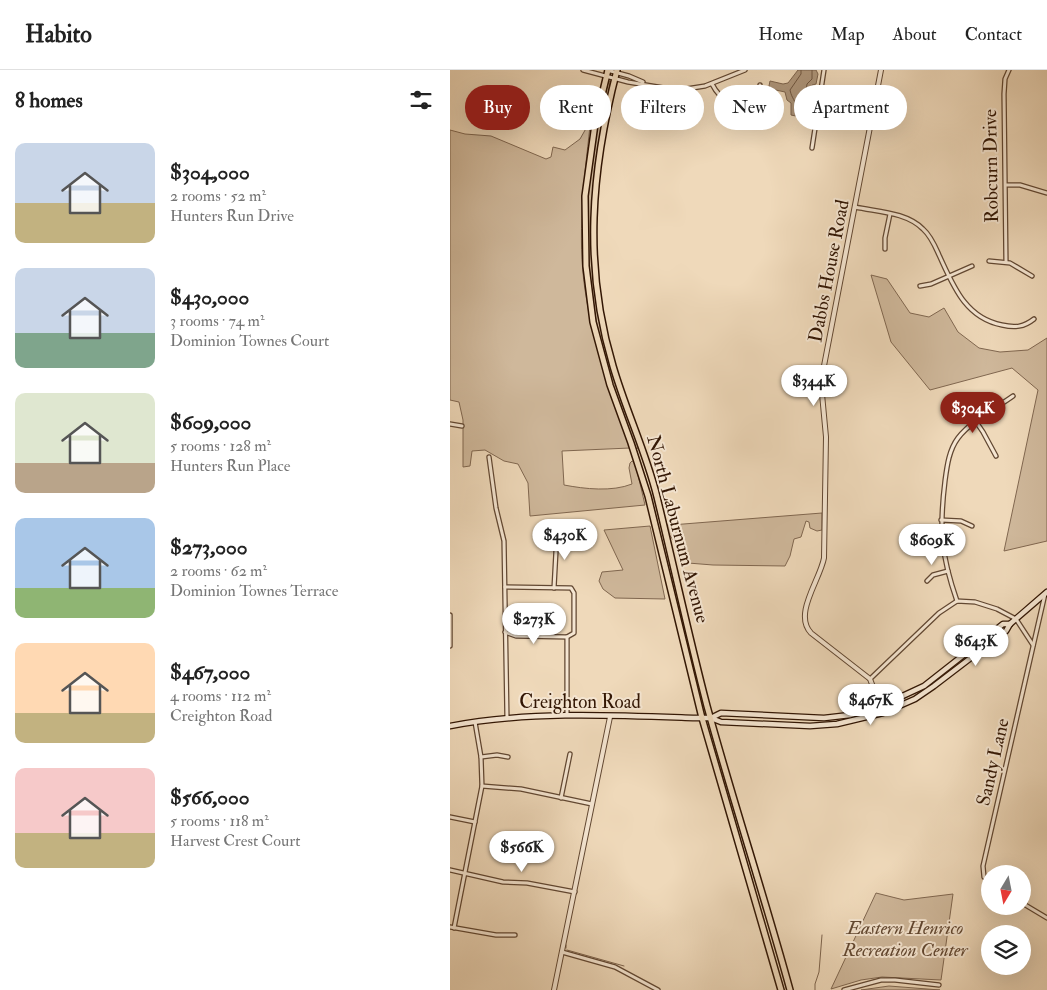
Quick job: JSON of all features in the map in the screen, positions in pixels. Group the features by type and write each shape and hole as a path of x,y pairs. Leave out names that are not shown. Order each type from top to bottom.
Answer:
{"main road":[{"name":"North Laburnum Avenue","path":"608,72 595,124 585,196 585,250 590,306 597,340 610,385 648,496 702,718 782,990"},
{"name":"North Laburnum Avenue","path":"616,74 602,135 594,194 594,252 598,301 615,375 652,479 711,718 790,990"},
{"name":"Creighton Road","path":"450,726 507,718 567,716 711,718 721,722 810,726 837,724 883,713 915,698 934,686 1006,631 1010,624 1046,593"},
{"name":"Creighton Road","path":"711,718 721,713 831,717 858,713 881,706 924,686 1003,624 1010,624"}],"street":[{"path":"583,70 608,72 646,84 686,90 712,84 745,70"},
{"path":"812,148 824,70"},
{"name":"Dabbs House Road","path":"881,70 823,371 822,394 826,437 824,558 805,608 805,621 812,633 870,679 883,713"},
{"name":"Robcurn Drive","path":"1006,262 1004,94 1005,79 1009,70"},
{"path":"712,84 714,88"},
{"path":"1006,185 1020,185 1047,193"},
{"path":"855,207 908,218 924,230 934,243 958,296 966,306 988,321 1000,325 1018,327 1026,325 1034,319"},
{"path":"885,249 885,238 890,214"},
{"path":"989,261 1006,262 1032,276"},
{"path":"920,286 931,284 972,266"},
{"path":"957,601 942,548 941,520 951,449 962,433 1013,396"},
{"path":"964,404 996,456"},
{"path":"450,424 462,426"},
{"path":"489,458 496,508 504,541 507,718"},
{"path":"941,520 961,521 972,526"},
{"path":"554,588 557,533"},
{"path":"927,582 933,575 948,571"},
{"path":"504,586 571,588 574,593 574,633 567,637 516,636 505,632"},
{"name":"Sandy Lane","path":"983,865 1046,593"},
{"path":"870,679 939,613 957,601 975,602 997,609 1016,619 1033,646"},
{"path":"450,615 450,646"},
{"path":"567,637 567,716"},
{"path":"554,990 610,717"},
{"path":"475,722 481,757 482,786 452,927 496,935 515,935"},
{"path":"561,798 570,754"},
{"path":"481,757 497,755 508,757"},
{"path":"482,786 521,789 592,804"},
{"path":"450,817 475,822"},
{"path":"450,870 503,882 527,883 574,892"},
{"path":"1031,908 1047,918"},
{"path":"562,952 620,969 658,990"},
{"path":"844,990 881,980 939,985"}],"green space":[{"path":"450,130 465,134 491,136 546,159 551,157 553,147 565,150 580,139 585,130 590,130 581,229 583,270 588,310 610,390 630,448 562,451 564,485 589,489 624,487 632,484 629,468 632,461 635,462 645,505 530,516 528,483 518,464 504,461 485,450 472,451 470,466 463,467 463,420 459,402 450,400"},
{"path":"602,130 595,171 592,223 592,249 597,301 607,352 617,387 639,446 637,449 609,377 591,292 588,264 587,206 596,131"},
{"path":"871,275 887,279 910,313 929,317 944,308 958,332 979,348 1000,352 1028,350 1047,338 1047,541 1004,551 1038,390 1012,368 930,390 891,342"},
{"path":"822,513 822,530 817,531 810,528 809,522 806,521 801,537 794,539 790,556 785,566 688,563 683,546 676,543 672,538 667,525 671,525"},
{"path":"650,526 665,599 615,598 603,589 599,581 602,572 623,570 604,530"},
{"name":"Eastern Henrico Recreation Center","path":"876,893 904,900 953,894 941,980 882,977 861,980 831,989"},
{"name":"Eastern Henrico Recreation Center","path":"889,986 940,990 861,990"}],"water":[{"path":"798,70 816,70 818,74 816,84 794,85 794,116 791,115 791,103 787,100 784,85 769,85 770,81 783,84 788,83"}],"waterway":[{"path":"815,990 819,972 822,935"},
{"path":"567,950 624,966"}]}
